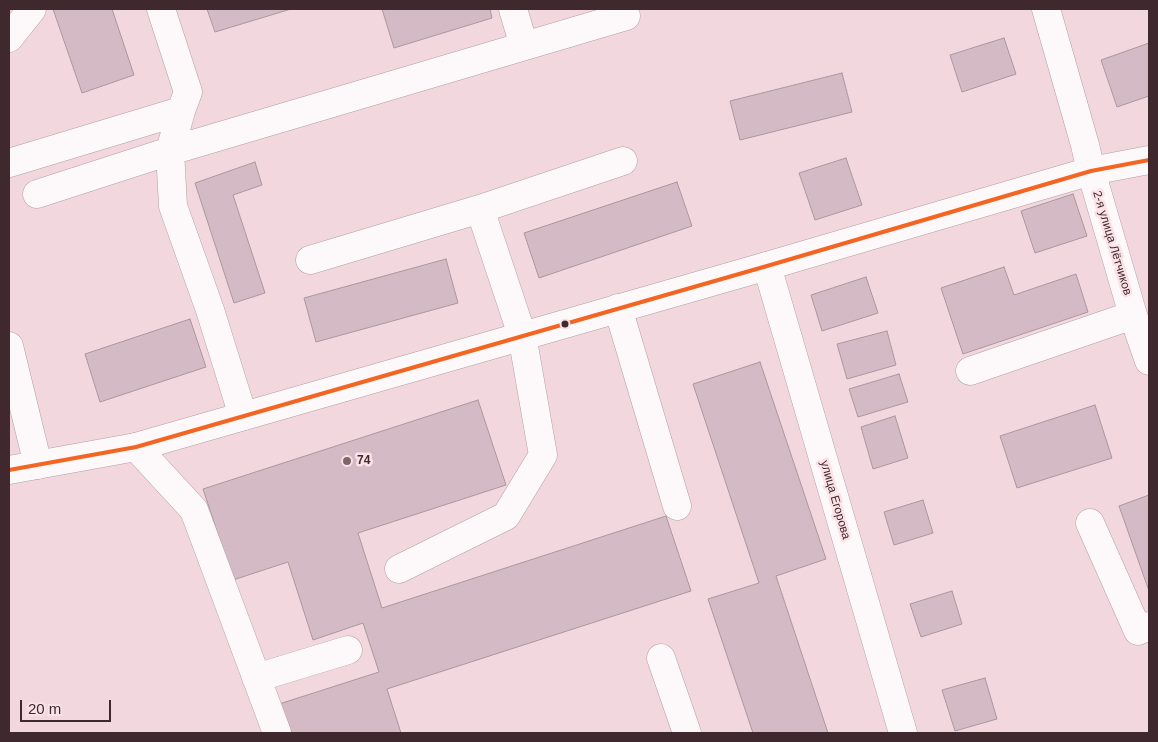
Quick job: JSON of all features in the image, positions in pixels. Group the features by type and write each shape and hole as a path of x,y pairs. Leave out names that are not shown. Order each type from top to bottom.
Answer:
{"main road":[{"path":"9,38 32,9"},
{"path":"161,9 188,92 170,151 173,206 210,310 243,416"},
{"path":"513,9 524,46"},
{"name":"2-я улица Лётчиков","path":"1046,9 1091,172 1149,362"},
{"path":"37,194 170,151 626,16"},
{"path":"9,163 181,111"},
{"path":"9,470 136,447 1091,172 1149,160"},
{"path":"310,260 480,209 623,161"},
{"path":"399,569 506,516 543,455 522,335 480,209"},
{"name":"улица Егорова","path":"767,266 903,733"},
{"path":"618,308 677,506"},
{"path":"970,371 1134,315"},
{"path":"9,346 38,465"},
{"path":"136,447 194,510 277,733"},
{"path":"1090,523 1138,631 1149,626"},
{"path":"256,678 348,650"},
{"path":"662,658 687,733"}],"building":[{"path":"53,9 112,9 134,75 82,93"},
{"path":"207,9 291,9 215,32"},
{"path":"382,9 490,9 492,18 394,48"},
{"path":"1004,38 1016,74 962,92 950,55"},
{"path":"1149,43 1149,96 1117,107 1101,60"},
{"path":"842,73 852,112 740,140 730,101"},
{"path":"846,158 862,205 815,220 799,173"},
{"path":"255,162 262,185 233,195 265,293 234,303 195,183"},
{"path":"677,182 692,226 539,278 524,233"},
{"path":"1073,194 1087,236 1035,253 1021,211"},
{"path":"446,259 458,303 316,342 304,298"},
{"path":"1004,267 1014,295 1076,274 1088,312 963,354 941,288"},
{"path":"866,277 878,313 822,331 811,295"},
{"path":"190,319 206,367 100,402 85,354"},
{"path":"887,331 896,365 847,379 837,344"},
{"path":"760,362 826,559 776,576 828,733 753,733 708,599 759,583 693,384"},
{"path":"899,374 908,402 858,417 849,389"},
{"path":"478,400 506,485 358,533 382,608 666,516 691,591 387,689 401,733 285,733 276,705 379,672 363,623 313,640 288,562 233,580 203,489"},
{"path":"1095,405 1112,458 1017,488 1000,436"},
{"path":"895,416 908,458 873,469 861,427"},
{"path":"1149,495 1149,591 1119,506"},
{"path":"923,500 933,533 894,545 884,512"},
{"path":"952,591 962,624 921,637 910,604"},
{"path":"985,678 997,719 955,731 942,690"}],"transit line":[{"path":"9,470 136,447 1091,171 1149,160"}],"place":[{"name":"74","path":"347,461"}]}
